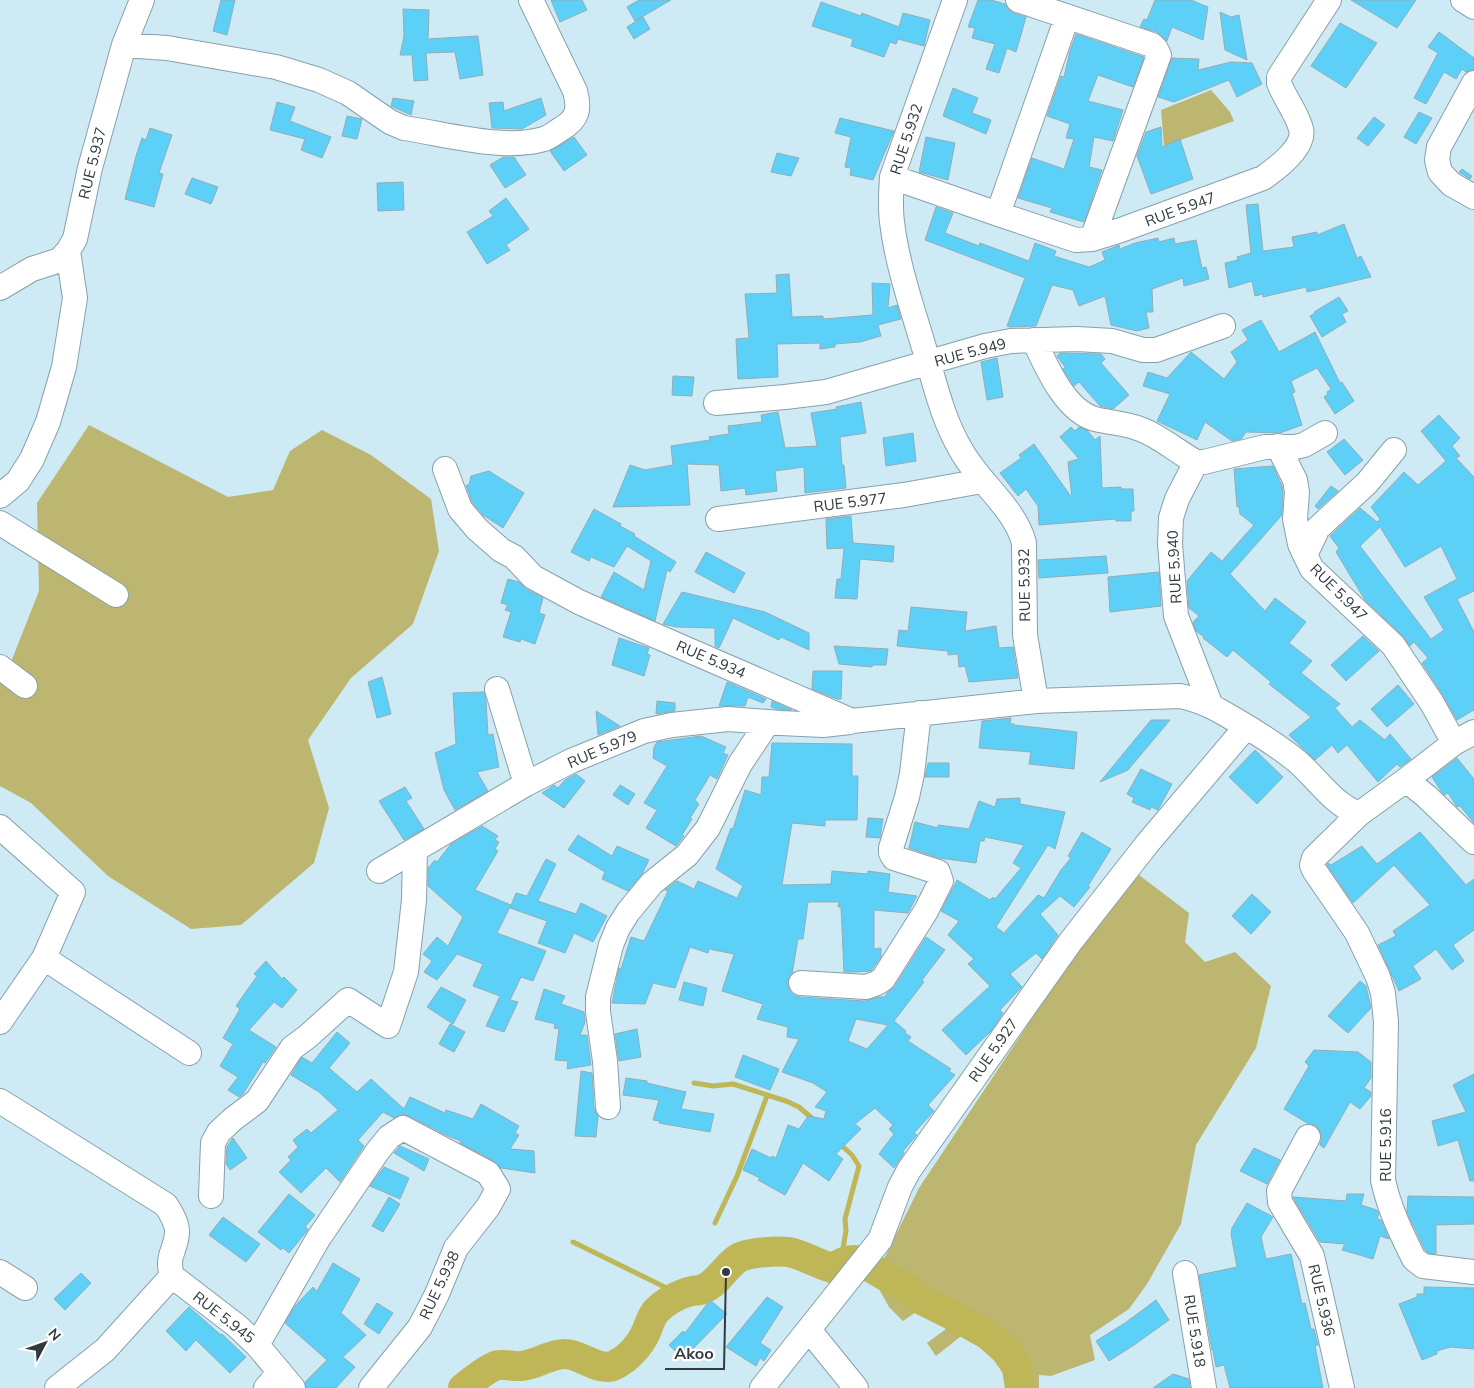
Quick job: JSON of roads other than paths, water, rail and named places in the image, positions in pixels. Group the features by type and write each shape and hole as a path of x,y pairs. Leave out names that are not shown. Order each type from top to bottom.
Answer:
{"street":[{"name":"RUE 5.937","path":"68,251 75,239 90,168 124,45 142,0"},
{"path":"124,45 167,48 276,67 319,80 348,93 390,122 404,128 495,143 522,143 546,138 568,125 576,116 578,102 575,91 531,0"},
{"name":"RUE 5.932","path":"955,0 892,177 892,223 905,283 942,410 960,450 982,481 1015,519 1021,530 1024,543 1024,635 1036,701"},
{"path":"1018,0 1152,46 1159,55 1092,239"},
{"name":"RUE 5.947","path":"892,177 1076,240 1092,239 1122,230 1263,178 1277,168 1299,144 1302,137 1301,128 1282,90 1279,77 1329,0"},
{"path":"1463,0 1474,7"},
{"path":"998,214 1067,17"},
{"path":"1474,83 1439,147 1437,160 1440,172 1451,184 1474,197"},
{"path":"0,288 32,269 60,260 68,251"},
{"path":"0,496 18,481 32,460 48,422 64,367 75,298 68,251"},
{"name":"RUE 5.949","path":"716,403 826,392 994,344 1011,341 1077,339 1112,341 1143,350 1156,350 1223,326"},
{"path":"1034,340 1052,379 1085,415 1144,430 1196,462 1204,462 1265,447 1296,447 1325,434"},
{"path":"1278,446 1295,480 1297,492 1295,519 1300,544 1305,554"},
{"name":"RUE 5.947","path":"1394,450 1367,482 1318,528 1305,554 1312,569 1393,645 1432,703 1454,743"},
{"name":"RUE 5.940","path":"1196,462 1177,499 1172,518 1170,544 1176,616 1210,706"},
{"name":"RUE 5.934","path":"445,469 460,509 477,529 501,550 514,557 533,577 597,610 852,721"},
{"name":"RUE 5.977","path":"718,519 904,495 982,481"},
{"path":"0,523 116,594"},
{"path":"0,667 25,686"},
{"path":"497,689 526,784"},
{"path":"852,721 1036,701 1180,696 1198,700 1210,706 1282,749 1300,764 1340,805 1359,814 1454,743 1474,732"},
{"path":"801,983 866,987 883,979 926,911 941,882 938,872 894,858 890,848 907,797 912,774 919,713"},
{"name":"RUE 5.979","path":"379,871 526,784 571,761 644,731 672,724 728,719 823,725 852,721"},
{"path":"608,1107 606,1061 598,1012 598,997 611,945 618,928 628,912 652,883 687,855 708,828 740,764 768,722"},
{"name":"RUE 5.927","path":"762,1388 880,1240 900,1187 909,1170 1071,941 1148,844 1246,726"},
{"path":"1406,780 1426,796 1474,842"},
{"name":"RUE 5.916","path":"1359,814 1314,858 1312,864 1314,870 1357,933 1378,977 1383,994 1386,1022 1383,1180 1395,1220 1418,1263 1423,1266 1474,1272"},
{"path":"0,827 73,892 44,958 0,1022"},
{"path":"211,1196 213,1143 219,1132 257,1101 292,1048 308,1037 348,1000 388,1026 406,972 414,900 415,850"},
{"path":"44,958 189,1053"},
{"path":"0,1101 166,1205 173,1216 177,1233 168,1263 172,1276 105,1350 57,1388"},
{"name":"RUE 5.938","path":"371,1388 420,1327 437,1294 456,1248 488,1207 498,1189 488,1172 403,1128 390,1137"},
{"name":"RUE 5.945","path":"172,1276 237,1326 256,1345 318,1240 377,1152 390,1137"},
{"name":"RUE 5.936","path":"1308,1137 1279,1191 1280,1202 1312,1256 1342,1388"},
{"path":"0,1272 25,1288"},
{"name":"RUE 5.918","path":"1185,1273 1204,1388"},
{"path":"809,1330 856,1388"},
{"path":"256,1345 280,1383"}],"waterway":[{"path":"694,1083 713,1086 733,1084 786,1101 799,1107 814,1120"},
{"path":"715,1223 737,1176 767,1096"},
{"path":"839,1143 852,1155 859,1166 845,1219 846,1231 841,1260 843,1262"},
{"path":"573,1242 681,1295"},
{"path":"463,1388 495,1366 527,1365 559,1354 578,1357 603,1367 615,1365 625,1359 637,1346 644,1337 654,1313 660,1308 682,1294 708,1287 737,1259 764,1252 788,1252 832,1268 849,1261 860,1261 909,1290 918,1298 988,1335 1005,1350 1014,1363 1017,1368 1020,1388"}],"place":[{"name":"Akoo","path":"726,1272"}]}
